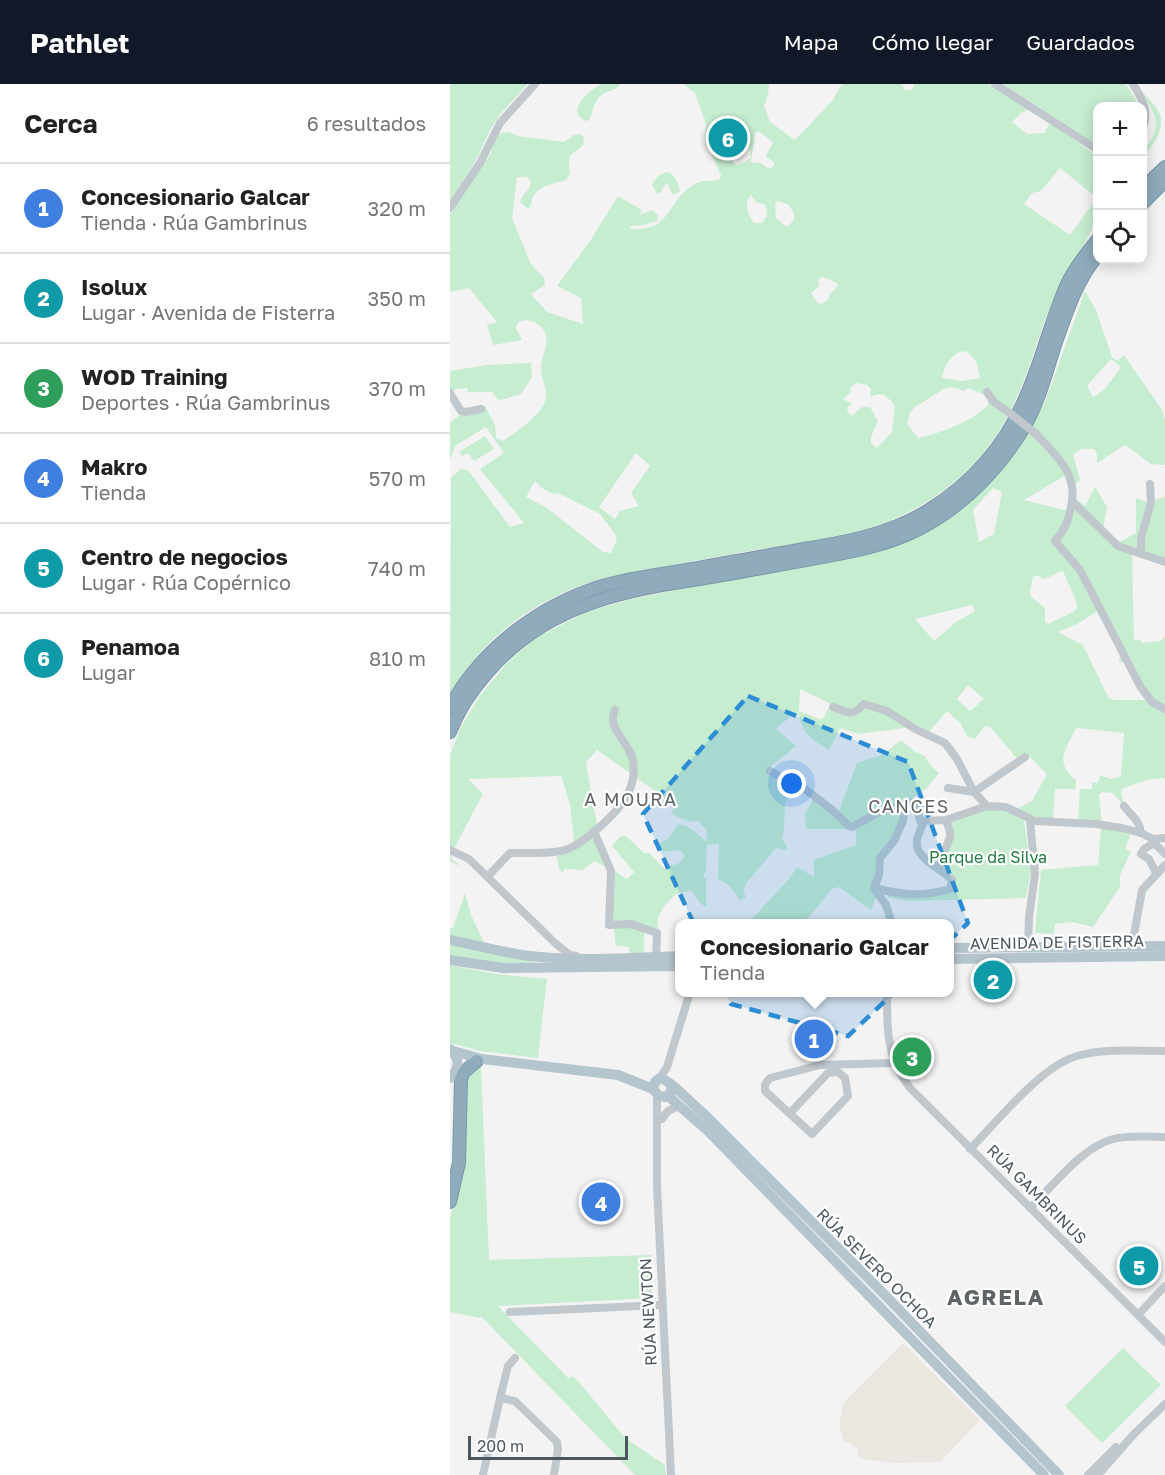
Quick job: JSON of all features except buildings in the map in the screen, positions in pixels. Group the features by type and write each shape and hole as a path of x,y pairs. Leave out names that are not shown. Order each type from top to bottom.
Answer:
{"highway":[{"path":"1147,185 1165,166"},
{"path":"1147,200 1165,181"},
{"path":"450,707 478,668 501,643 532,618 590,590 653,576 853,540 890,529 927,511 962,487 982,467 1011,427 1030,386 1055,312 1068,282 1093,245"},
{"path":"450,732 465,703 497,660 522,639 556,617 595,600 656,586 858,551 920,529 949,510 976,488 994,468 1028,420 1076,290 1093,263"},
{"path":"450,1202 459,1163 461,1079 464,1072 480,1060"},
{"path":"454,1072 459,1127"}],"main road":[{"path":"453,941 522,955 559,954 585,958 656,957 675,962"},
{"name":"AVENIDA DE FISTERRA","path":"954,948 1165,946"},
{"path":"489,967 552,964 557,963 559,954"},
{"name":"AVENIDA DE FISTERRA","path":"954,958 1165,956"},
{"path":"617,958 636,962 675,963"},
{"path":"450,960 489,967 592,969 675,963"},
{"name":"RÚA SEVERO OCHOA","path":"452,1050 480,1060 618,1075 663,1087 703,1113 1059,1475"},
{"name":"RÚA SEVERO OCHOA","path":"452,1050 456,1056 454,1072"},
{"name":"RÚA SEVERO OCHOA","path":"454,1072 480,1060"},
{"name":"RÚA SEVERO OCHOA","path":"663,1087 1044,1475"},
{"path":"834,1259 843,1258 930,1346 942,1354"}],"street":[{"path":"450,208 480,163 500,123 535,84"},
{"path":"995,84 1093,147"},
{"path":"1133,84 1142,102"},
{"path":"987,392 994,402 1035,433 1069,475 1074,489 1072,501 1066,527 1055,541 1080,570 1140,686 1152,702 1165,710"},
{"path":"450,393 461,411 481,409"},
{"path":"1140,553 1151,503 1150,484"},
{"path":"1072,501 1118,546 1165,562"},
{"path":"833,707 852,714 864,704 869,704 945,743 957,759 974,792 987,806"},
{"path":"488,876 510,854 562,851 594,831 626,798 634,768 632,756 613,725 612,718 615,710"},
{"path":"948,788 974,792 1025,758"},
{"path":"770,771 805,789 852,827 881,811 908,802 913,802 917,807 920,821 946,820 987,806 1006,807 1030,820 1086,823 1141,833 1154,841 1165,854"},
{"path":"874,888 879,875 880,858 894,841 903,821 904,805"},
{"path":"1124,806 1130,814 1137,818 1141,833"},
{"path":"938,869 950,837 946,820"},
{"path":"1028,946 1029,916 1035,874 1030,820"},
{"path":"874,888 903,894 923,895 950,889 952,880 922,856 918,849 917,841 924,821"},
{"path":"594,831 611,871 609,925 631,924 657,933 656,957"},
{"path":"1156,873 1149,859 1141,854 1154,841 1165,838"},
{"path":"450,850 469,859 488,876 555,943 559,954"},
{"path":"1132,946 1140,894 1165,865"},
{"path":"874,888 886,905 890,919"},
{"path":"555,943 559,954"},
{"name":"RÚA NEWTON","path":"670,1475 657,1148 667,1067 689,997"},
{"name":"RÚA GAMBRINUS","path":"887,997 888,1035 894,1063 909,1087 1165,1342"},
{"path":"970,1149 1020,1097 1052,1069 1075,1056 1093,1053 1165,1051"},
{"path":"790,1113 828,1073 838,1072 845,1078 848,1096 812,1134 765,1091 765,1084 770,1078 820,1065 894,1063"},
{"name":"RÚA NEWTON","path":"657,1148 662,1119 663,1087"},
{"path":"662,1119 668,1111 680,1106"},
{"path":"1030,1208 1079,1160 1101,1143 1116,1138 1165,1137"},
{"path":"1138,1315 1163,1288"},
{"path":"510,1312 663,1305"},
{"path":"483,1475 508,1366 515,1358"},
{"path":"500,1398 515,1401 557,1442 554,1475"},
{"path":"1098,1475 1134,1434 1165,1404"},
{"path":"1088,1475 1119,1444 1134,1434"}],"highlighted area":[{"path":"748,696 908,762 968,923 848,1036 731,1004 643,814"}],"shaded area":[{"path":"903,1343 980,1420 940,1462 894,1463 863,1459 858,1456 858,1450 844,1442 839,1424 844,1402"}],"green space":[{"path":"450,84 528,84 501,113 491,128 477,158 450,202"},
{"path":"601,84 621,84 600,96 595,102 589,120 586,121 580,117 578,106 591,91"},
{"path":"683,84 769,84 764,106 770,122 795,140 832,101 842,84 902,84 905,90 912,90 914,84 988,84 1029,109 1012,122 1027,134 1045,133 1048,125 1052,124 1093,153 1093,195 1060,168 1041,191 1032,193 1024,204 1070,235 1093,203 1093,225 1052,302 1023,382 1001,428 975,462 943,490 906,513 866,529 613,576 564,592 541,604 499,634 465,671 450,693 451,478 461,469 468,470 510,527 524,523 480,469 504,453 486,427 455,446 450,460 450,423 462,413 481,410 485,406 495,425 496,438 503,441 536,415 546,400 541,368 546,335 539,325 531,321 518,322 516,328 522,340 493,345 487,325 497,322 469,288 450,292 450,215 491,153 500,133 509,132 518,136 564,142 574,135 580,134 584,137 583,145 570,156 570,173 566,180 538,190 528,209 520,202 530,187 531,181 526,177 517,177 512,218 531,264 544,278 545,285 531,294 547,312 583,324 581,298 557,286 592,238 618,196 642,210 639,215 652,210 658,215 657,221 630,226 631,229 645,229 662,220 687,190 700,182 720,179 721,175 705,140 706,124 695,93","holes":["758,131 773,142 766,156 774,163 774,166 769,169 759,162 751,161 755,134","739,142 749,147 751,157 736,165 729,157 737,154 734,146","751,195 756,202 766,205 767,216 762,223 754,223 748,213","778,201 789,205 794,214 794,220 787,227 776,218 775,203","822,277 837,283 838,286 830,294 828,300 821,304 811,293 819,286 818,280","963,351 974,358 980,378 962,381 942,378 946,365 955,355","856,383 867,385 871,389 870,397 878,394 884,395 895,406 892,432 877,448 871,443 871,437 878,421 870,407 862,407 852,416 847,408 852,404 843,399 850,393 851,387","952,387 964,391 968,388 987,396 988,405 964,422 918,438 907,424 910,413 915,407 944,389","636,453 650,466 631,493 639,506 620,511 615,519 599,507","535,481 551,493 560,494 600,514 617,539 611,553 603,552 547,508 526,497"]},
{"path":"1003,84 1126,84 1137,102 1093,102 1093,142"},
{"path":"1139,88 1156,107 1161,120 1157,137 1147,152 1147,146 1156,126 1151,107"},
{"path":"667,172 674,177 680,191 672,194 666,183 661,192 657,194 652,184 659,175"},
{"path":"1085,291 1096,310 1112,357 1117,361 1124,355 1162,410 1165,420 1165,465 1151,464 1125,445 1097,463 1097,454 1094,449 1082,449 1073,454 1080,480 1075,484 1075,498 1085,506 1095,487 1107,507 1102,534 1118,543 1136,533 1136,498 1149,503 1165,496 1165,564 1132,553 1134,640 1141,640 1142,643 1160,641 1165,637 1165,780 1163,778 1146,780 1122,789 1121,795 1125,804 1123,805 1113,793 1103,792 1099,794 1102,823 1078,821 1080,789 1092,789 1092,782 1098,783 1100,775 1111,779 1121,776 1124,733 1078,728 1065,750 1063,762 1069,774 1076,780 1075,789 1055,789 1053,820 1027,815 1018,808 1032,801 1047,774 1030,757 1021,763 990,727 985,726 975,739 967,736 960,723 947,711 927,734 906,725 904,728 858,734 840,728 829,750 813,740 806,732 799,715 791,716 776,729 796,746 769,768 839,811 857,763 882,755 901,740 914,751 925,756 939,773 927,788 911,799 900,825 880,856 876,898 871,910 839,887 832,889 807,919 752,919 789,879 797,867 814,877 814,860 856,845 856,829 806,829 805,814 813,799 795,786 785,803 782,838 787,847 786,850 776,848 747,882 743,891 746,897 740,901 728,885 718,880 719,844 707,845 706,870 703,877 706,878 706,907 691,890 676,894 665,905 658,917 657,933 644,931 644,953 630,953 629,947 616,946 614,928 607,927 608,868 594,861 583,870 564,869 563,874 559,868 557,856 575,850 570,804 561,776 468,779 483,794 451,854 452,859 462,867 450,861 450,755 461,727 481,694 509,661 536,638 586,612 628,600 727,579 960,509 1000,472 1033,425 1045,402","holes":["1111,359 1121,367 1105,389 1093,397 1087,386","1066,475 1072,487 1068,511 1024,500","993,488 1002,492 994,534 979,542 973,510","1063,571 1077,608 1048,624 1045,622 1045,608 1031,596 1031,584 1033,577 1038,575 1043,579","972,605 975,611 956,622 934,641 915,619","1098,611 1120,655 1119,661 1126,664 1146,700 1114,700 1108,697 1083,645 1058,632","968,685 984,699 970,711 957,699","800,689 831,704 822,720 799,711","597,750 675,805 671,814 690,822 698,821 707,831 706,841 689,828 677,825 669,838 658,844 658,849 663,852 680,850 684,854 683,858 682,861 665,869 649,853 644,853 626,836 621,836 612,846 634,872 627,879 613,870 593,829 597,825 586,762"]},
{"path":"531,363 532,377 521,394 501,400 497,399 492,392 468,392 467,388 450,390 450,371 487,365"},
{"path":"485,436 494,449 474,461 468,453 462,456 459,452"},
{"name":"Parque da Silva","path":"987,809 1007,811 1024,820 1031,870 1026,898 907,901 888,897 887,893 952,889 942,869 949,823"},
{"path":"1101,827 1131,833 1125,849 1131,852 1120,875 1120,887 1093,927 1072,922 1055,924 1054,934 1035,933 1041,870 1098,865"},
{"path":"465,893 471,915 484,942 450,936 450,928 453,928"},
{"path":"450,943 538,962 505,964 450,956"},
{"path":"450,965 496,974 547,979 538,1058 480,1051 450,1043"},
{"path":"477,1067 481,1067 489,1260 651,1255 652,1298 498,1306 569,1379 572,1376 579,1382 625,1438 665,1465 666,1475 635,1475 481,1316 480,1318 450,1312 450,1217 455,1200 465,1079"},
{"path":"1123,1348 1161,1385 1102,1443 1065,1406"}],"place":[{"name":"Penamoa","path":"728,138"},
{"name":"Isolux","path":"993,980"},
{"name":"Concesionario Galcar","path":"814,1039"},
{"name":"WOD Training","path":"912,1057"},
{"name":"Makro","path":"601,1202"},
{"name":"Centro de negocios","path":"1139,1266"}],"district":[{"name":"A MOURA","path":"631,799"},
{"name":"CANCES","path":"909,806"},
{"name":"AGRELA","path":"996,1296"}]}
